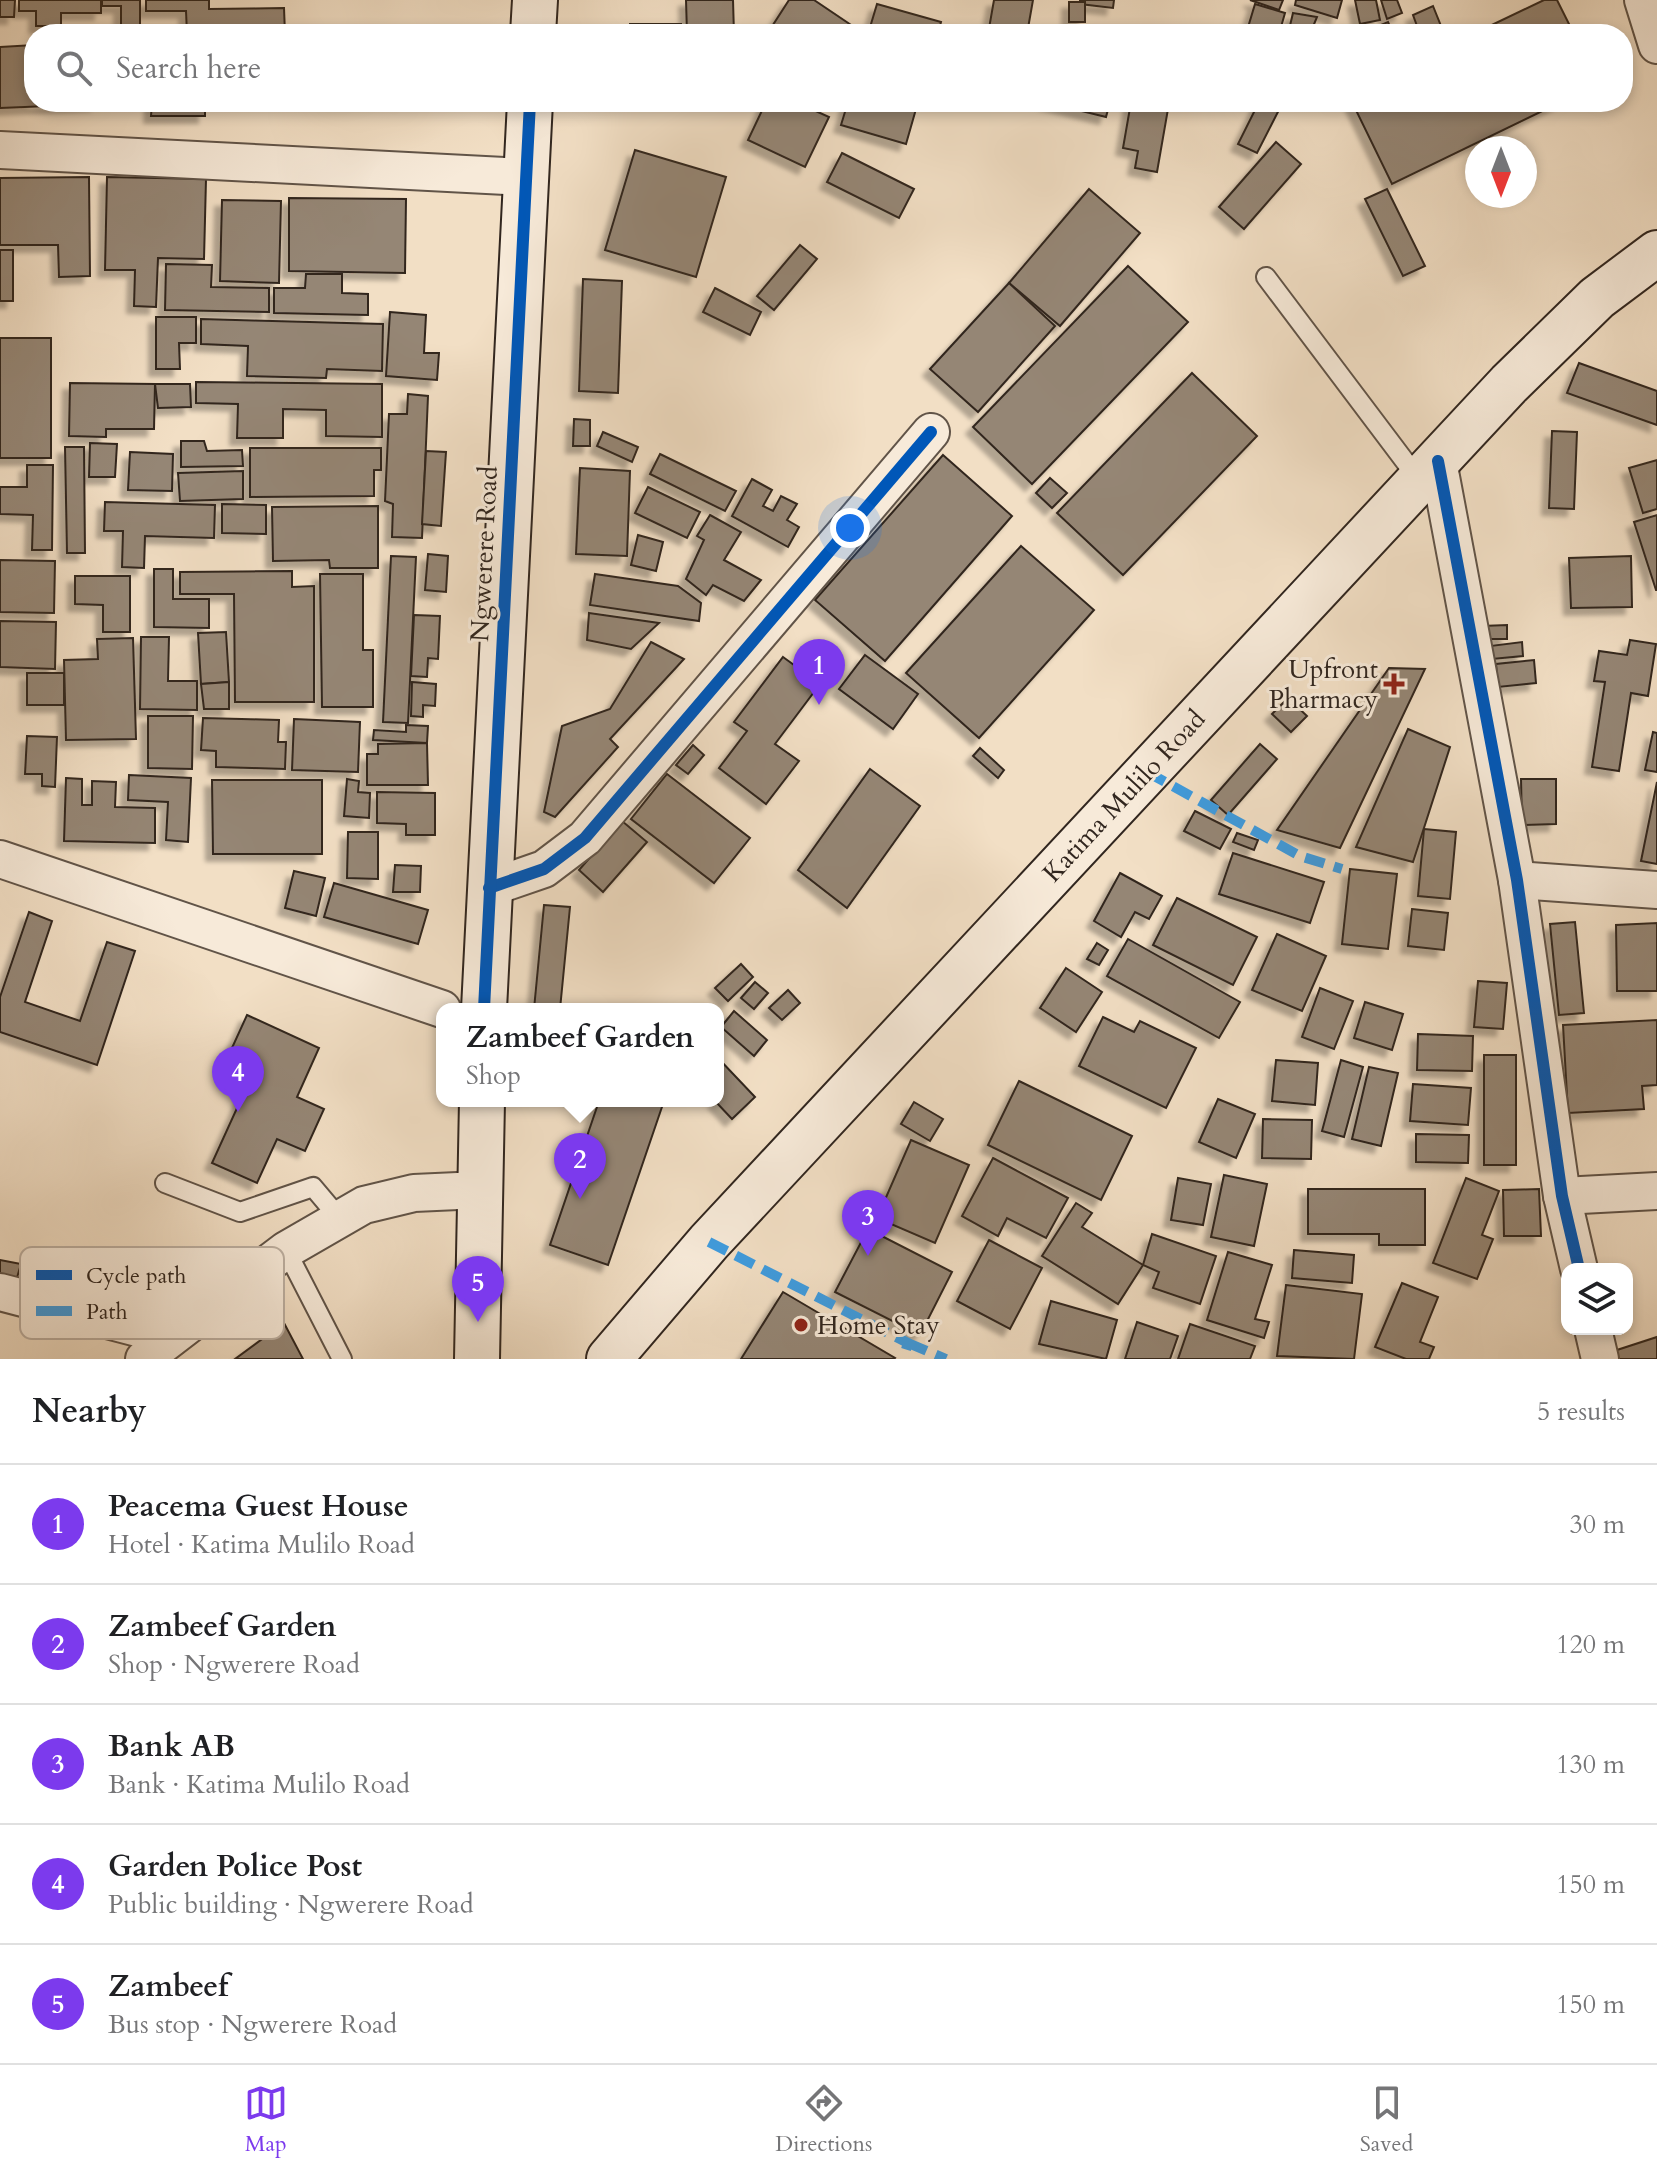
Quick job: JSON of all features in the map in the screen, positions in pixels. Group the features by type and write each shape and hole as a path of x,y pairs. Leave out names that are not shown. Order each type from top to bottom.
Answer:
{"main road":[{"path":"534,24 535,0"},
{"name":"Ngwerere Road","path":"484,1003 529,112"},
{"name":"Katima Mulilo Road","path":"609,1359 709,1242 1509,384 1597,298 1657,253"},
{"path":"477,1359 482,1107"}],"street":[{"path":"1643,0 1657,45"},
{"path":"0,150 526,177"},
{"path":"489,888 544,869 585,838 931,432"},
{"path":"1429,471 1517,880 1562,1196 1578,1263"},
{"path":"0,859 436,1007"},
{"path":"1517,880 1657,890"},
{"path":"286,1250 364,1205 414,1193 480,1190"},
{"path":"1562,1196 1657,1191"},
{"path":"0,1292 20,1297"},
{"path":"1594,1335 1600,1359"},
{"path":"144,1359 169,1339"}],"lane":[{"path":"1266,277 1429,471"},
{"path":"165,1183 240,1212 313,1187 340,1219"},
{"path":"286,1250 342,1359"}],"building":[{"path":"0,0 15,0 14,17 0,17"},
{"path":"19,0 101,0 101,13 61,13 61,24 36,24 36,11 19,11"},
{"path":"102,0 140,0 140,24 121,24 121,6 102,6"},
{"path":"146,0 209,0 209,9 284,8 285,24 187,24 186,11 146,11"},
{"path":"686,0 733,0 734,24 687,24"},
{"path":"789,0 814,0 850,24 774,24"},
{"path":"994,0 1033,0 1029,24 990,24"},
{"path":"1080,0 1114,0 1113,8 1080,4"},
{"path":"1250,0 1283,0 1279,10"},
{"path":"1296,0 1342,0 1337,18 1295,5"},
{"path":"1355,0 1376,0 1380,20 1360,24"},
{"path":"1381,0 1397,0 1402,13 1387,19"},
{"path":"1544,0 1557,0 1569,24 1494,24"},
{"path":"1069,2 1085,2 1085,22 1069,22"},
{"path":"877,4 941,22 940,24 871,24"},
{"path":"1255,4 1285,13 1282,24 1249,24"},
{"path":"1433,6 1440,24 1416,24 1413,15"},
{"path":"1293,13 1317,17 1314,24 1290,24"},
{"path":"24,46 24,107 0,108 0,47"},
{"path":"151,112 205,112 205,116 151,116"},
{"path":"761,112 818,112 829,117 805,167 748,140"},
{"path":"845,112 915,112 906,144 841,125"},
{"path":"1086,112 1107,112 1106,117"},
{"path":"1129,112 1167,112 1157,172 1135,168 1138,151 1123,148"},
{"path":"1254,112 1278,112 1257,153 1238,144"},
{"path":"1357,112 1540,112 1491,136 1465,136 1465,149 1392,184"},
{"path":"1276,142 1301,164 1244,229 1219,207"},
{"path":"635,150 726,177 696,277 605,250"},
{"path":"842,153 914,189 899,218 827,182"},
{"path":"89,177 90,276 59,277 58,245 0,245 0,178"},
{"path":"107,177 206,179 204,259 158,258 156,307 134,306 135,270 105,270"},
{"path":"1089,189 1140,233 1060,326 1009,283"},
{"path":"1387,189 1425,266 1403,276 1365,199"},
{"path":"289,198 406,199 405,273 289,271"},
{"path":"222,200 281,201 279,283 220,281"},
{"path":"800,245 817,259 774,310 757,296"},
{"path":"0,250 13,250 13,301 0,301"},
{"path":"166,264 212,265 211,287 269,288 269,312 165,310"},
{"path":"1128,266 1188,322 1032,484 973,427"},
{"path":"306,274 342,274 342,293 368,294 368,315 274,313 274,288 305,288"},
{"path":"583,279 622,281 618,393 579,391"},
{"path":"1009,283 1055,326 978,412 930,369"},
{"path":"715,288 761,312 750,335 703,312"},
{"path":"390,312 426,315 424,353 439,353 437,380 386,376"},
{"path":"156,317 196,317 196,343 179,343 180,369 156,369"},
{"path":"201,319 383,324 382,371 327,369 326,378 247,376 248,346 201,344"},
{"path":"0,338 51,338 51,458 0,458"},
{"path":"1579,363 1657,391 1657,425 1567,393"},
{"path":"1192,373 1257,436 1123,575 1057,513"},
{"path":"196,382 382,384 382,437 326,436 326,410 283,409 283,438 237,438 238,404 196,403"},
{"path":"70,383 155,384 154,429 106,429 106,437 69,436"},
{"path":"155,384 190,384 191,407 158,408"},
{"path":"408,394 428,396 422,538 392,537 393,504 385,501 389,414 407,414"},
{"path":"574,419 590,420 590,446 573,446"},
{"path":"1552,431 1577,432 1574,509 1549,508"},
{"path":"603,432 638,447 632,462 597,446"},
{"path":"181,441 204,441 207,451 242,450 243,466 181,467"},
{"path":"90,443 117,444 115,477 89,477"},
{"path":"65,447 84,447 85,553 67,553"},
{"path":"250,448 381,448 381,470 374,470 374,496 250,497"},
{"path":"426,451 446,452 441,526 422,524"},
{"path":"130,452 173,454 172,491 128,490"},
{"path":"660,454 736,491 725,511 650,474"},
{"path":"943,455 1012,516 885,661 815,600"},
{"path":"1657,460 1657,509 1643,513 1629,468"},
{"path":"27,465 53,465 52,550 32,550 33,515 0,514 0,487 27,487"},
{"path":"580,468 630,471 627,556 576,554"},
{"path":"243,471 243,499 180,501 178,473"},
{"path":"1050,478 1067,493 1052,508 1036,493"},
{"path":"752,479 772,490 763,506 773,511 781,496 797,504 787,520 799,527 788,547 732,516"},
{"path":"648,487 700,512 687,538 635,513"},
{"path":"105,502 215,505 214,538 145,536 144,568 122,567 123,531 104,531"},
{"path":"222,504 266,505 266,534 222,533"},
{"path":"378,506 378,568 330,568 329,560 273,561 272,507"},
{"path":"710,515 741,532 724,560 761,580 744,601 713,585 706,595 686,579 704,540 697,536"},
{"path":"1657,515 1657,590 1656,590 1634,522"},
{"path":"638,535 663,542 656,571 631,565"},
{"path":"1021,546 1094,610 979,738 906,673"},
{"path":"428,554 448,556 446,592 425,590"},
{"path":"391,556 416,557 408,723 383,722"},
{"path":"1631,556 1632,607 1571,608 1569,558"},
{"path":"0,560 55,561 54,613 0,612"},
{"path":"154,569 173,569 173,599 209,599 209,628 154,627"},
{"path":"292,571 292,587 314,586 314,702 235,702 234,594 180,594 180,572"},
{"path":"320,574 363,574 363,650 373,650 373,707 322,707"},
{"path":"595,574 678,586 701,603 699,621 590,605"},
{"path":"75,576 130,576 130,632 103,632 103,605 75,604"},
{"path":"589,613 659,623 631,649 587,640"},
{"path":"414,615 440,616 438,659 428,658 427,677 411,676"},
{"path":"0,621 56,622 55,669 0,667"},
{"path":"1507,625 1507,639 1482,639 1482,626"},
{"path":"226,632 229,682 201,684 198,633"},
{"path":"141,637 169,637 168,681 197,681 197,710 140,709"},
{"path":"133,638 136,739 66,740 64,660 98,659 97,639"},
{"path":"1630,640 1656,644 1648,696 1631,693 1619,771 1592,767 1605,682 1594,681 1599,651 1627,655"},
{"path":"651,642 684,659 610,739 618,747 555,817 544,812 562,726 610,709"},
{"path":"1522,642 1523,656 1492,659 1490,646"},
{"path":"865,655 918,694 893,729 839,689"},
{"path":"783,657 820,684 775,744 799,761 766,804 719,768 747,731 734,722"},
{"path":"1534,660 1536,683 1498,687 1496,664"},
{"path":"1389,668 1425,669 1340,848 1277,830"},
{"path":"27,673 64,673 64,705 27,705"},
{"path":"229,682 229,709 204,709 201,684"},
{"path":"412,682 436,684 435,706 423,705 423,717 411,716"},
{"path":"1288,698 1307,716 1291,732 1272,714"},
{"path":"148,716 193,716 192,769 148,768"},
{"path":"203,718 279,720 278,742 286,742 285,769 216,767 216,751 201,750"},
{"path":"294,719 360,722 358,772 292,770"},
{"path":"406,725 428,726 427,743 373,740 374,730 406,732"},
{"path":"1408,729 1450,747 1413,862 1356,847"},
{"path":"1653,732 1657,733 1657,772 1645,770"},
{"path":"27,736 57,737 55,787 42,786 42,774 25,774"},
{"path":"427,743 428,785 367,785 367,754 378,754 378,744"},
{"path":"1260,744 1277,759 1228,815 1211,800"},
{"path":"693,745 704,755 688,774 676,765"},
{"path":"980,748 1004,770 998,778 973,756"},
{"path":"870,769 920,806 847,908 798,870"},
{"path":"667,774 750,838 714,883 631,819"},
{"path":"129,775 191,778 188,842 166,840 168,802 128,800"},
{"path":"66,778 82,779 82,805 92,805 92,781 116,782 115,807 155,808 155,843 64,841"},
{"path":"347,779 359,781 358,792 370,793 369,818 344,816"},
{"path":"1521,779 1556,779 1556,824 1522,825"},
{"path":"212,780 322,780 322,854 213,854"},
{"path":"1657,782 1657,864 1641,861"},
{"path":"377,792 435,793 435,835 406,835 406,824 377,823"},
{"path":"1195,811 1231,829 1220,849 1184,831"},
{"path":"622,821 647,842 603,892 579,870"},
{"path":"1424,829 1456,832 1450,899 1418,896"},
{"path":"348,832 378,832 378,879 347,878"},
{"path":"1237,833 1258,840 1254,850 1233,842"},
{"path":"1233,853 1324,882 1310,923 1219,894"},
{"path":"395,865 421,866 420,892 393,892"},
{"path":"1350,869 1397,874 1388,949 1342,944"},
{"path":"294,871 325,878 316,916 285,908"},
{"path":"1120,873 1162,896 1149,919 1135,912 1121,937 1094,921"},
{"path":"334,883 428,910 418,944 324,917"},
{"path":"1177,898 1257,937 1233,985 1153,945"},
{"path":"544,905 570,907 561,1003 535,1003"},
{"path":"1412,909 1448,913 1444,950 1408,946"},
{"path":"29,912 52,921 25,1002 80,1021 107,942 135,951 97,1065 0,1032 0,997"},
{"path":"1575,922 1584,1013 1559,1015 1550,924"},
{"path":"1657,923 1657,991 1617,991 1616,925"},
{"path":"1277,934 1326,956 1302,1011 1252,990"},
{"path":"1128,939 1240,1002 1219,1038 1107,976"},
{"path":"1097,943 1108,950 1099,965 1087,959"},
{"path":"741,964 753,977 728,1001 715,988"},
{"path":"1066,968 1102,992 1076,1032 1040,1008"},
{"path":"1478,981 1507,983 1503,1029 1474,1027"},
{"path":"755,982 768,993 754,1009 741,998"},
{"path":"1320,988 1353,1001 1334,1049 1302,1037"},
{"path":"788,990 800,1003 782,1020 769,1008"},
{"path":"1365,1002 1403,1014 1392,1050 1354,1038"},
{"path":"734,1011 767,1040 754,1056 724,1030 724,1023"},
{"path":"247,1015 319,1048 297,1097 324,1109 305,1151 277,1139 257,1183 212,1163 253,1073 226,1061"},
{"path":"1103,1017 1134,1032 1140,1021 1196,1048 1166,1108 1079,1066"},
{"path":"1657,1020 1657,1085 1642,1086 1644,1109 1568,1113 1563,1025"},
{"path":"1418,1034 1473,1036 1472,1071 1417,1070"},
{"path":"1484,1055 1516,1055 1516,1165 1484,1165"},
{"path":"1276,1060 1318,1063 1315,1105 1272,1101"},
{"path":"1341,1060 1363,1067 1344,1137 1322,1131"},
{"path":"724,1064 755,1097 732,1119 721,1107 724,1107"},
{"path":"1369,1067 1398,1073 1381,1146 1352,1139"},
{"path":"1019,1081 1132,1136 1101,1200 988,1145"},
{"path":"1413,1084 1471,1088 1468,1125 1410,1121"},
{"path":"1218,1099 1255,1114 1236,1158 1199,1142"},
{"path":"914,1102 943,1119 930,1141 901,1124"},
{"path":"597,1107 662,1107 608,1265 550,1245"},
{"path":"1263,1119 1312,1120 1311,1159 1262,1158"},
{"path":"1416,1134 1469,1135 1468,1163 1416,1162"},
{"path":"911,1140 969,1165 935,1243 877,1218"},
{"path":"993,1158 1068,1198 1046,1238 1007,1218 998,1236 962,1216"},
{"path":"1224,1175 1267,1184 1254,1246 1211,1237"},
{"path":"1178,1178 1211,1184 1203,1225 1171,1220"},
{"path":"1466,1178 1499,1191 1482,1235 1493,1239 1477,1279 1433,1263"},
{"path":"1308,1189 1425,1189 1425,1245 1379,1245 1379,1234 1308,1234"},
{"path":"1539,1189 1541,1236 1504,1236 1503,1190"},
{"path":"1076,1203 1092,1213 1082,1227 1143,1265 1118,1304 1042,1256"},
{"path":"868,1229 952,1272 920,1335 835,1292"},
{"path":"1152,1234 1216,1256 1200,1304 1153,1288 1159,1272 1143,1265"},
{"path":"989,1240 1042,1268 1010,1329 957,1301"},
{"path":"1294,1250 1354,1255 1352,1283 1292,1278"},
{"path":"1228,1252 1272,1265 1255,1319 1269,1322 1264,1338 1207,1320"},
{"path":"0,1260 20,1264 16,1281 0,1278"},
{"path":"1402,1283 1438,1297 1420,1342 1434,1347 1429,1359 1406,1359 1375,1347"},
{"path":"1286,1285 1362,1294 1354,1359 1277,1356"},
{"name":"Home Stay","path":"783,1292 895,1358 741,1359"},
{"path":"1051,1301 1117,1320 1106,1359 1039,1344"},
{"path":"1137,1322 1178,1336 1170,1359 1125,1359"},
{"path":"284,1323 303,1359 235,1359 262,1339 284,1339"},
{"path":"1190,1324 1255,1346 1250,1359 1178,1359"},
{"path":"1657,1337 1657,1359 1617,1359 1614,1351"}],"marked path":[{"path":"1147,772 1300,856 1342,869"},
{"path":"709,1242 908,1343 903,1359"},
{"path":"908,1343 946,1359"}],"cycle path":[{"path":"484,1003 529,112"},
{"path":"489,888 544,869 585,838 931,432"},
{"path":"1438,461 1517,880 1562,1196 1578,1263"}],"place":[{"name":"Upfront Pharmacy","path":"1394,684"},
{"name":"Peacema Guest House","path":"819,705"},
{"name":"Garden Police Post","path":"238,1112"},
{"name":"Zambeef Garden","path":"580,1199"},
{"name":"Bank AB","path":"868,1256"},
{"name":"Zambeef","path":"478,1322"},
{"name":"Home Stay","path":"801,1325"}]}
